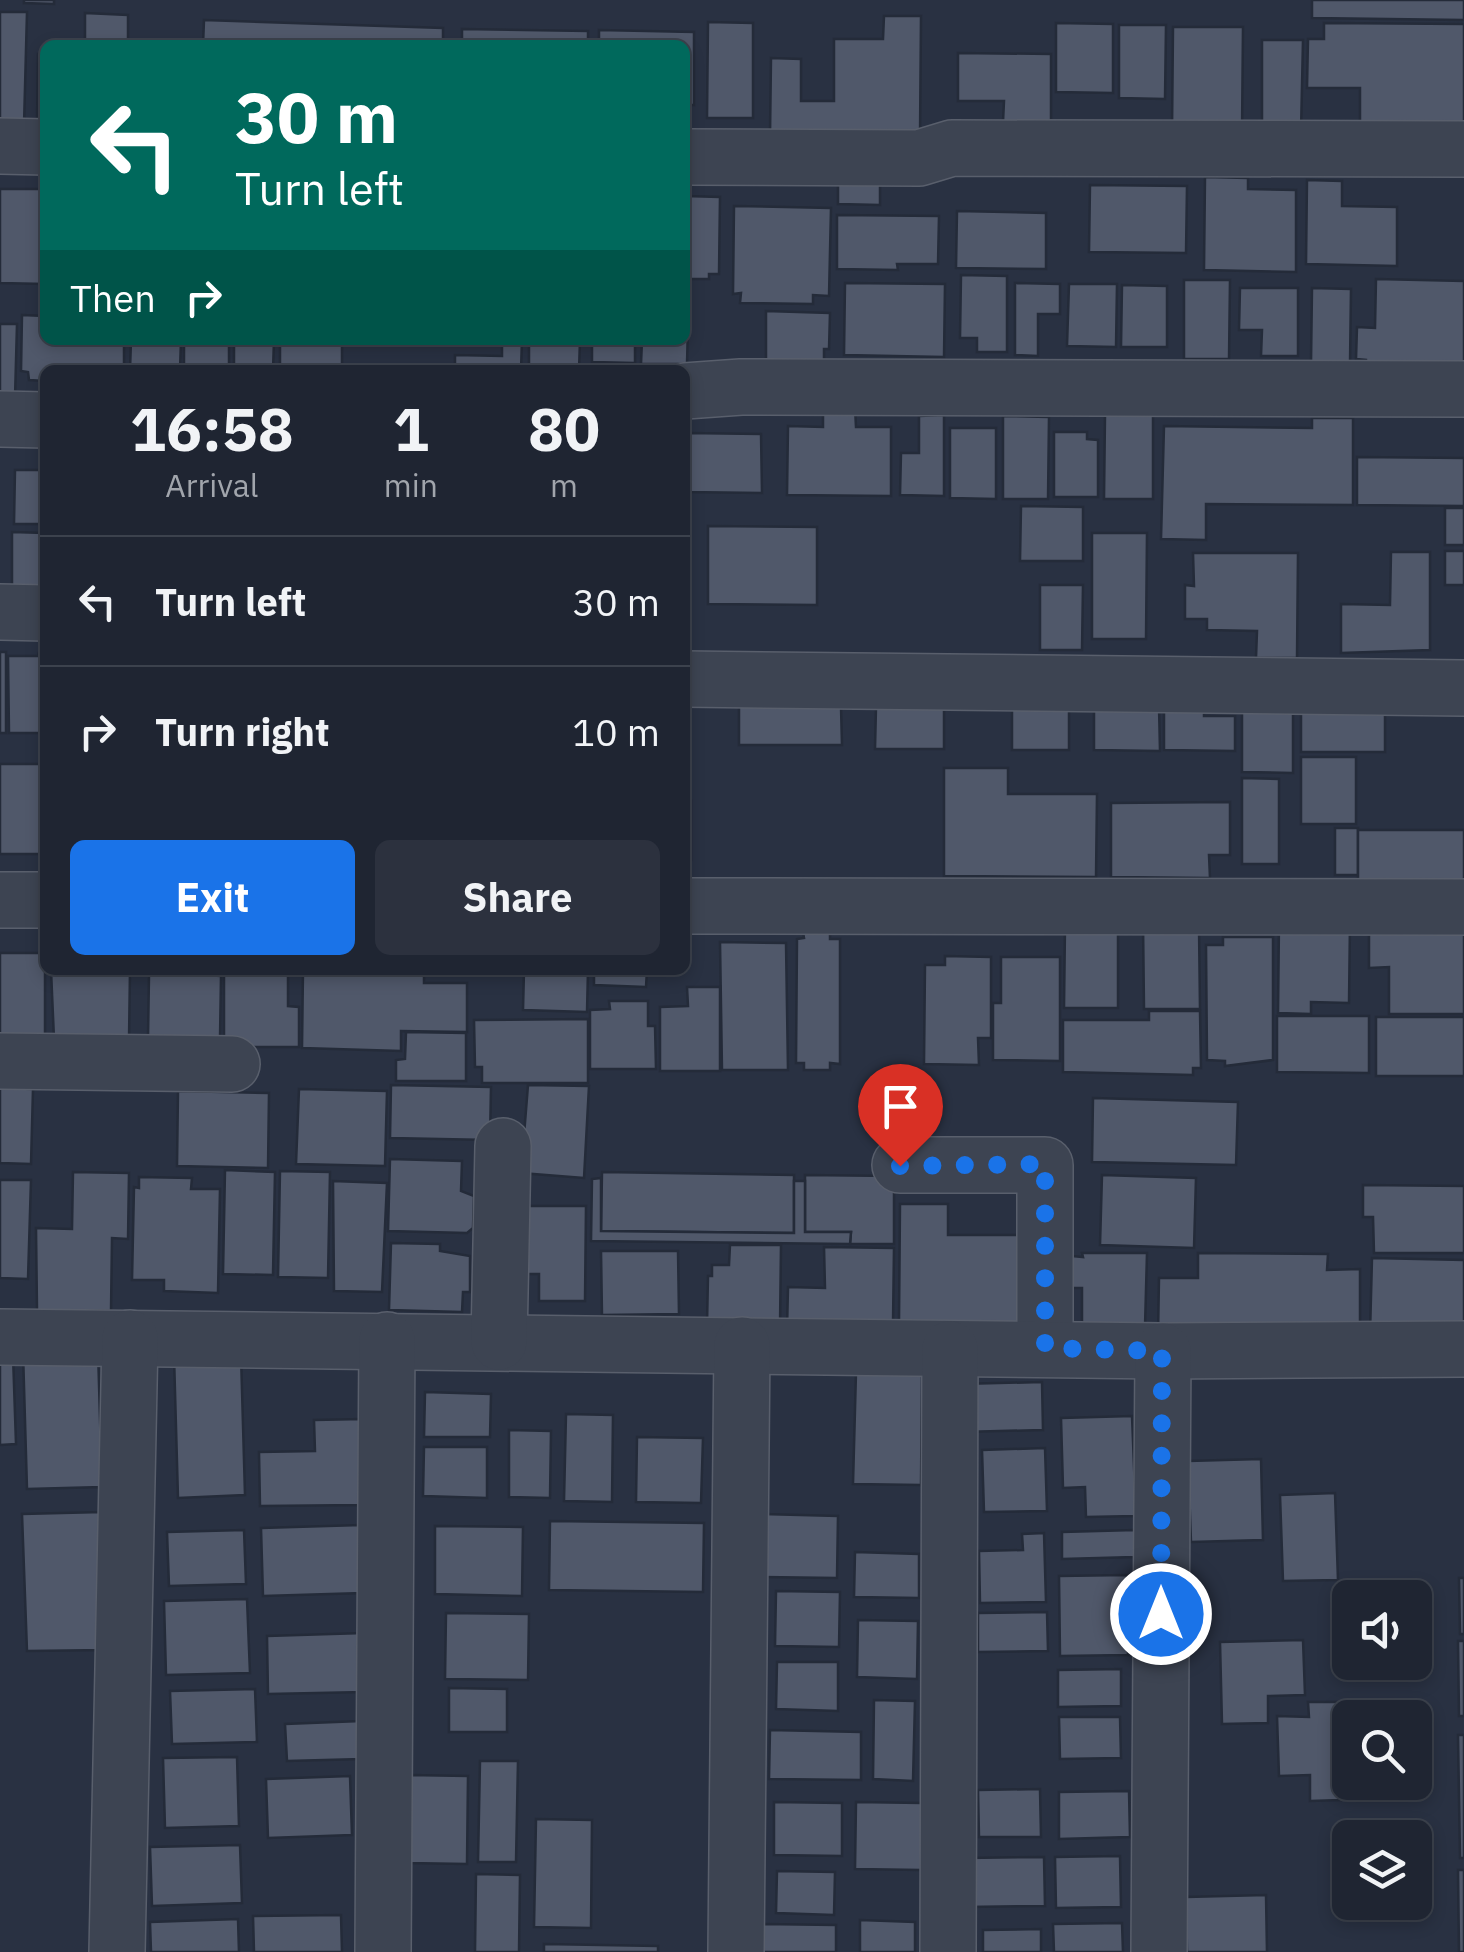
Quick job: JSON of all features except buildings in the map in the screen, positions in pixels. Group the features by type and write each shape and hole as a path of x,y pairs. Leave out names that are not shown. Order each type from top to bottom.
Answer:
{"street":[{"path":"0,146 40,146"},
{"path":"690,157 919,158 952,148 1464,149"},
{"path":"690,391 740,387 1464,390"},
{"path":"0,419 40,420"},
{"path":"0,612 40,613"},
{"path":"690,679 1464,688"},
{"path":"0,900 40,900"},
{"path":"690,906 1464,907"},
{"path":"0,1062 232,1064"},
{"path":"498,1342 503,1146"},
{"path":"900,1166 1045,1164 1045,1348"},
{"path":"0,1337 1162,1351 1464,1349"},
{"path":"117,1952 130,1338"},
{"path":"384,1952 387,1340"},
{"path":"736,1952 742,1345"},
{"path":"948,1952 950,1349"},
{"path":"1158,1952 1162,1351"}],"route":[{"path":"900,1166 1045,1164 1045,1348 1162,1351 1161,1614"}]}
